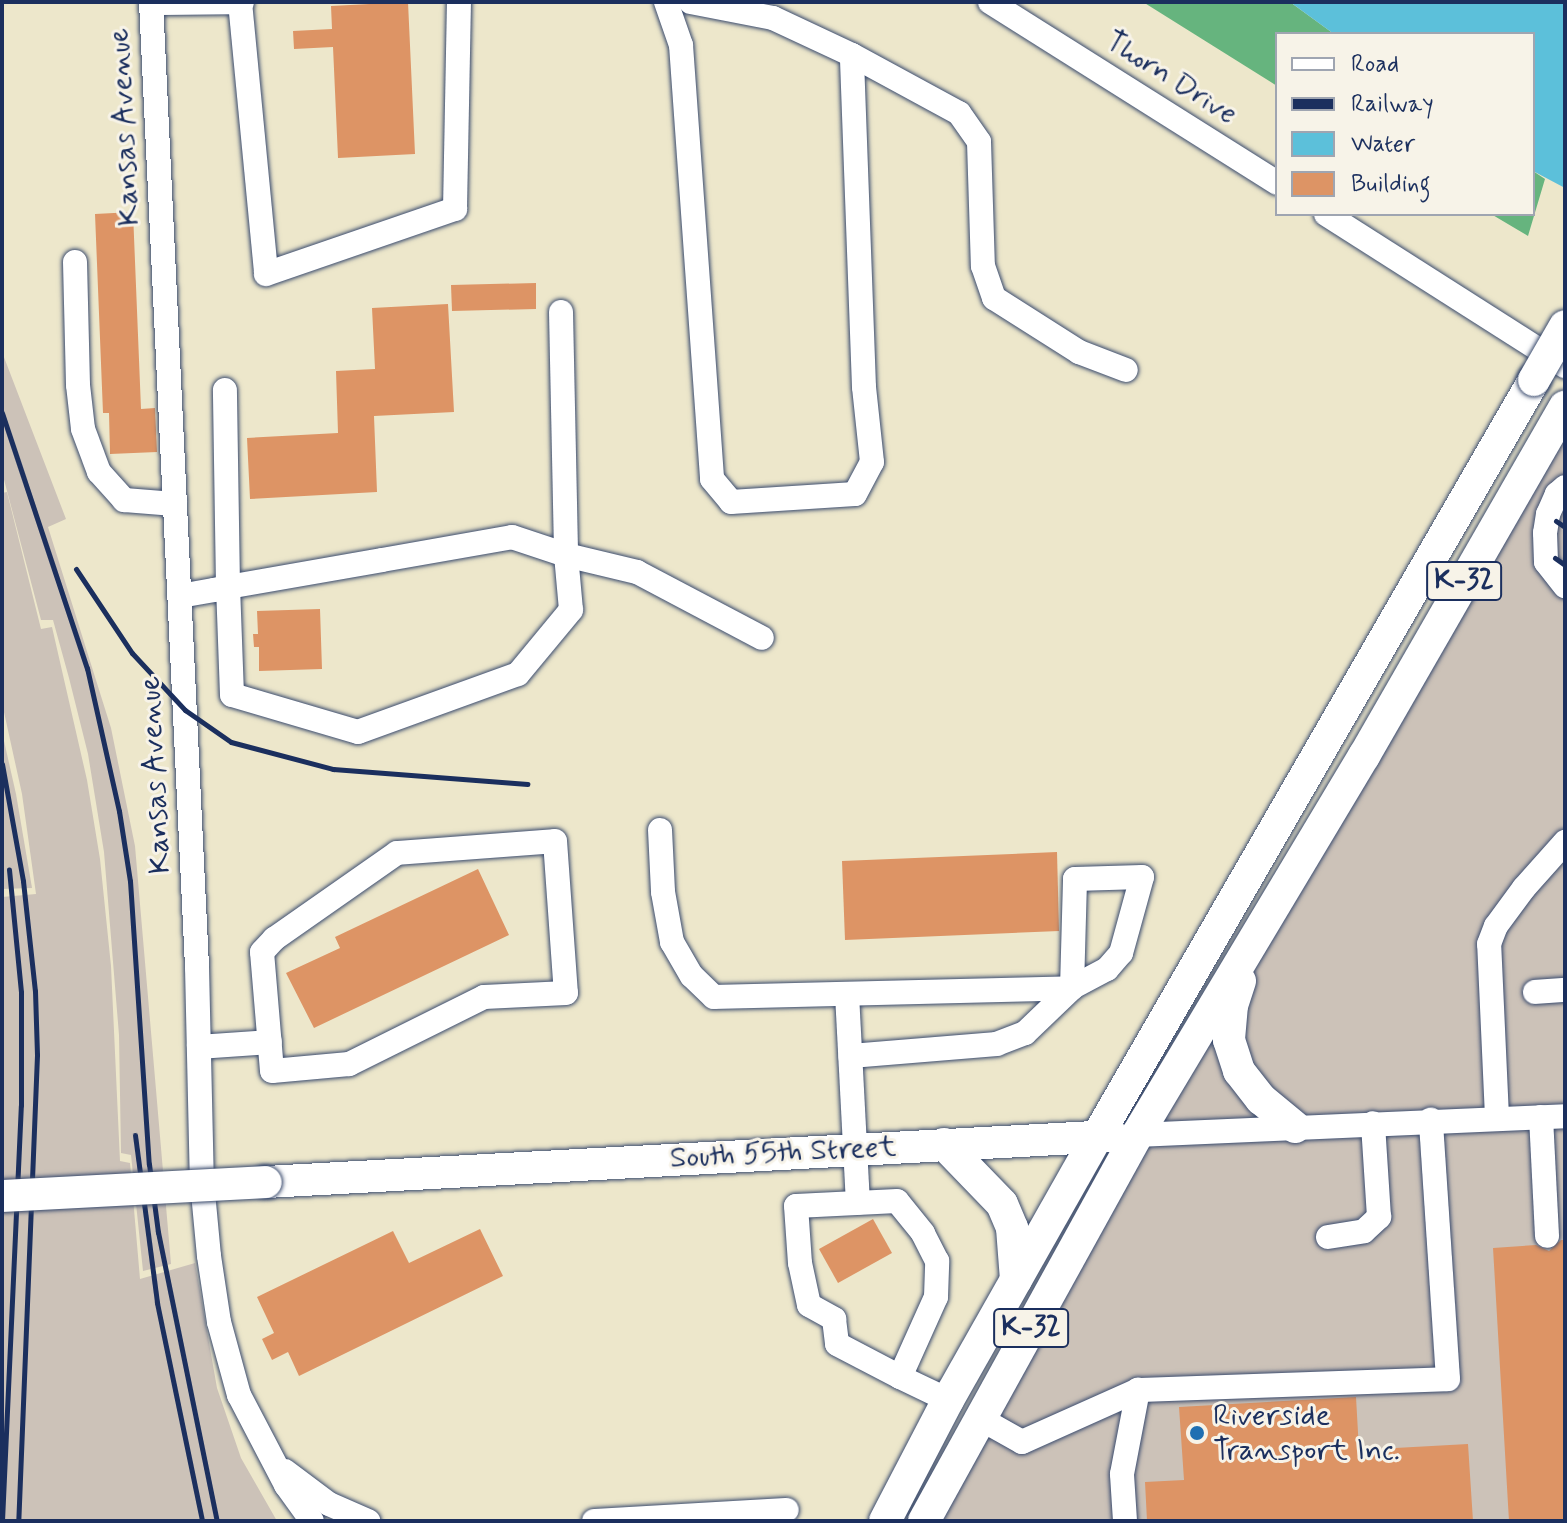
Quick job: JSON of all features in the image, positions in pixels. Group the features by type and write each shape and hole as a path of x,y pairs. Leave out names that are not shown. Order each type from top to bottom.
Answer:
{"main road":[{"name":"K-32","path":"885,1521 948,1400 1097,1137 1565,326"},
{"name":"K-32","path":"924,1521 1137,1135 1364,756 1565,407"},
{"path":"1258,931 1232,1005 1229,1040 1239,1071 1261,1099 1295,1127"},
{"name":"South 55th Street","path":"2,1196 1137,1135"},
{"path":"944,1144 1002,1204 1012,1228 1016,1280"}],"street":[{"path":"151,3 241,2 266,274 455,209 459,2"},
{"path":"666,2 681,45 712,479 731,502 855,494 872,462 864,387 852,55"},
{"path":"691,2 773,18 852,55 959,113 979,142 983,266 994,298 1079,352 1126,370"},
{"name":"Thorn Drive","path":"990,2 1275,182"},
{"name":"Kansas Avenue","path":"151,3 180,596 202,1182 219,1322 239,1395 275,1464 312,1521"},
{"path":"1329,216 1565,366"},
{"path":"75,262 83,429 99,472 124,500 175,504"},
{"path":"225,390 232,695 358,732 518,674 571,610 566,555 561,312"},
{"path":"1565,487 1557,494 1548,514 1545,533 1546,562 1565,586"},
{"path":"180,596 512,537 566,555 637,572 762,638"},
{"path":"660,830 663,892 672,942 692,976 714,997 1072,988"},
{"path":"555,841 566,993 484,997 349,1064 272,1071 270,1042 262,952 286,930 397,853 555,841"},
{"path":"1497,1117 1489,944 1496,926 1524,888 1565,842"},
{"path":"850,1056 997,1044 1025,1033 1072,988 1107,969 1121,953 1142,877 1075,879 1072,988"},
{"path":"1535,992 1565,990"},
{"path":"847,994 858,1203"},
{"path":"199,1047 270,1042"},
{"path":"1547,1236 1553,1116"},
{"name":"South 55th Street","path":"1137,1135 1553,1116"},
{"path":"981,1419 1022,1442 1138,1390 1448,1379 1431,1120"},
{"path":"1328,1237 1364,1231 1379,1217 1373,1123"},
{"path":"900,1377 936,1297 937,1261 923,1233 897,1201 796,1206 800,1263 809,1305 834,1319 837,1344 900,1377 948,1400"},
{"path":"1125,1521 1122,1474 1138,1390"},
{"path":"275,1464 329,1504 368,1521"},
{"path":"594,1521 787,1510"}],"shaded area":[{"path":"2,352 66,519 48,527 111,728 135,846 171,1264 143,1271 131,1155 121,1153 119,1035 104,852 88,754 69,678 53,620 41,620 2,472"},
{"path":"1565,406 1565,1521 925,1521"},
{"path":"7,492 41,629 52,627 87,780 100,859 111,966 120,1161 130,1163 140,1279 195,1263 217,1388 241,1458 277,1521 2,1521 2,897 36,894 22,794 2,703 2,493"},
{"path":"2,732 16,794 32,888 2,889"}],"green space":[{"path":"1143,2 1290,2 1331,32 1275,32 1275,85"},
{"path":"1535,172 1545,179 1535,213"},
{"path":"1494,216 1534,216 1528,236"}],"water":[{"path":"1290,2 1565,2 1565,188 1535,172 1535,32 1331,32"}],"building":[{"path":"408,2 415,154 338,158 333,47 294,49 293,31 332,29 331,6"},
{"path":"133,212 141,409 155,408 157,452 110,454 109,413 103,413 95,214"},
{"path":"536,283 536,309 452,311 451,285"},
{"path":"448,304 454,412 374,416 377,492 250,499 247,438 338,433 336,371 375,369 372,308"},
{"path":"320,609 322,669 259,671 259,647 254,647 253,634 258,634 257,611"},
{"path":"1057,852 1059,931 845,940 842,861"},
{"path":"478,869 509,935 314,1028 286,973 340,948 335,937"},
{"path":"873,1219 892,1253 838,1283 819,1249"},
{"path":"480,1229 503,1276 299,1376 288,1352 272,1360 262,1339 274,1333 257,1297 393,1231 409,1263"},
{"path":"1565,1240 1565,1521 1509,1521 1493,1248 1536,1245 1549,1251"},
{"path":"1356,1397 1359,1450 1468,1444 1473,1521 1147,1521 1145,1482 1184,1480 1179,1407"}],"railway":[{"path":"2,413 87,668 119,811 130,881 149,1164 158,1232 217,1521"},
{"path":"1556,521 1565,527"},
{"path":"1555,558 1565,565"},
{"path":"76,569 132,653 185,710 231,742 333,769 527,784"},
{"path":"2,764 23,881 35,991 37,1055 18,1521"},
{"path":"2,1521 21,1105 21,992 9,870"},
{"path":"135,1135 157,1303 202,1521"}],"place":[{"name":"Riverside Transport Inc.","path":"1197,1433"}]}
